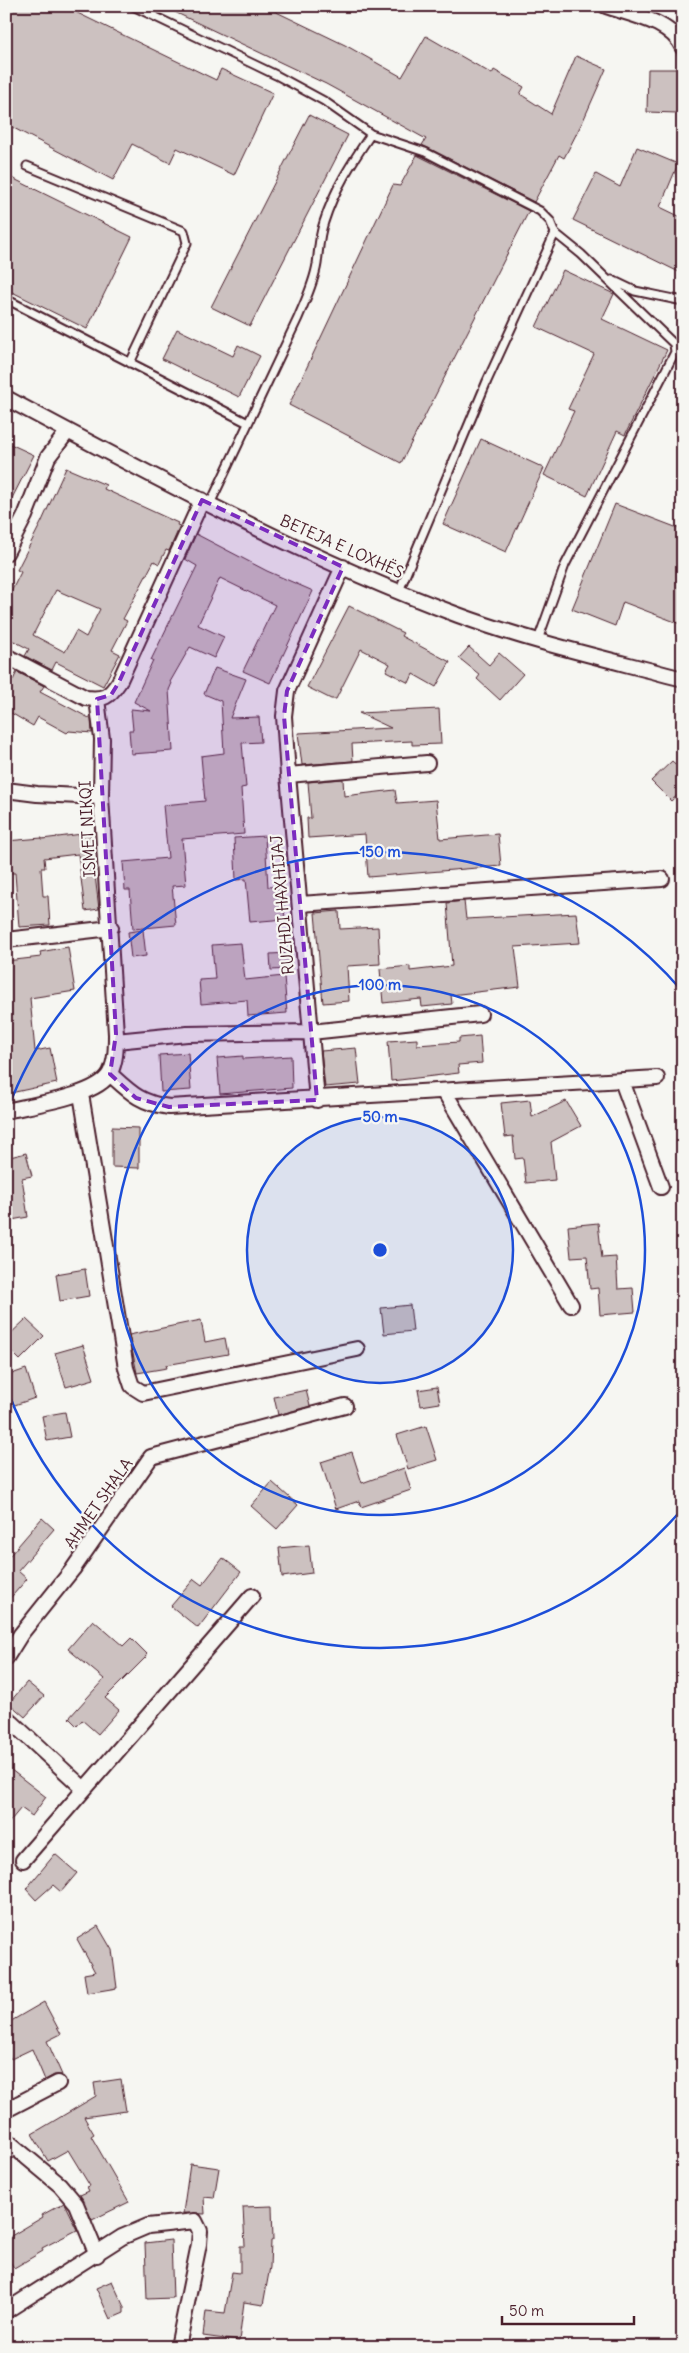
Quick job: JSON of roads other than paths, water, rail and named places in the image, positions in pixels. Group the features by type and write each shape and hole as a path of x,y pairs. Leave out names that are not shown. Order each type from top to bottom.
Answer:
{"street":[{"path":"606,6 660,25 678,38 683,48"},
{"name":"BETEJA E LOXHËS","path":"6,398 206,502 342,567 399,591 522,638 538,640 683,679"},
{"path":"6,554 25,516 48,457 68,431"},
{"path":"6,656 86,698 97,699 111,695 206,502"},
{"name":"RUZHDI HAXHIJAJ","path":"317,1100 284,716 287,690 342,567"},
{"name":"ISMET NIKQI","path":"97,699 102,739 101,797 111,928 116,1041 115,1059 110,1074"},
{"path":"288,775 427,763"},
{"path":"6,790 37,794 101,797"},
{"path":"300,904 662,879"},
{"path":"6,940 111,928"},
{"path":"116,1041 187,1034 311,1032 480,1014"},
{"path":"6,1111 81,1094 104,1080 110,1074 136,1098 150,1105 169,1107 317,1100 657,1078"},
{"path":"622,1080 661,1187"},
{"path":"444,1091 571,1305"},
{"path":"81,1094 126,1368 132,1386 143,1393 357,1349"},
{"name":"AHMET SHALA","path":"6,1658 21,1634 74,1568 151,1457 345,1406"},
{"path":"23,1860 252,1596"},
{"path":"6,1716 84,1788"},
{"path":"6,2110 58,2083"},
{"path":"6,2140 60,2185 76,2204 97,2255"},
{"path":"6,2311 97,2255 122,2237 148,2226 194,2221 200,2231 178,2347"}],"lane":[{"path":"133,6 276,75 324,101 371,134 425,152 522,200 540,211 550,221 555,233 605,276 674,344 675,352 565,565 538,640"},
{"path":"206,502 248,423 309,292 317,264 319,239 338,186 371,134"},
{"path":"27,166 184,231 187,243 130,363"},
{"path":"399,591 487,381 555,233"},
{"path":"605,276 635,291 683,302"},
{"path":"6,299 248,423"}]}
